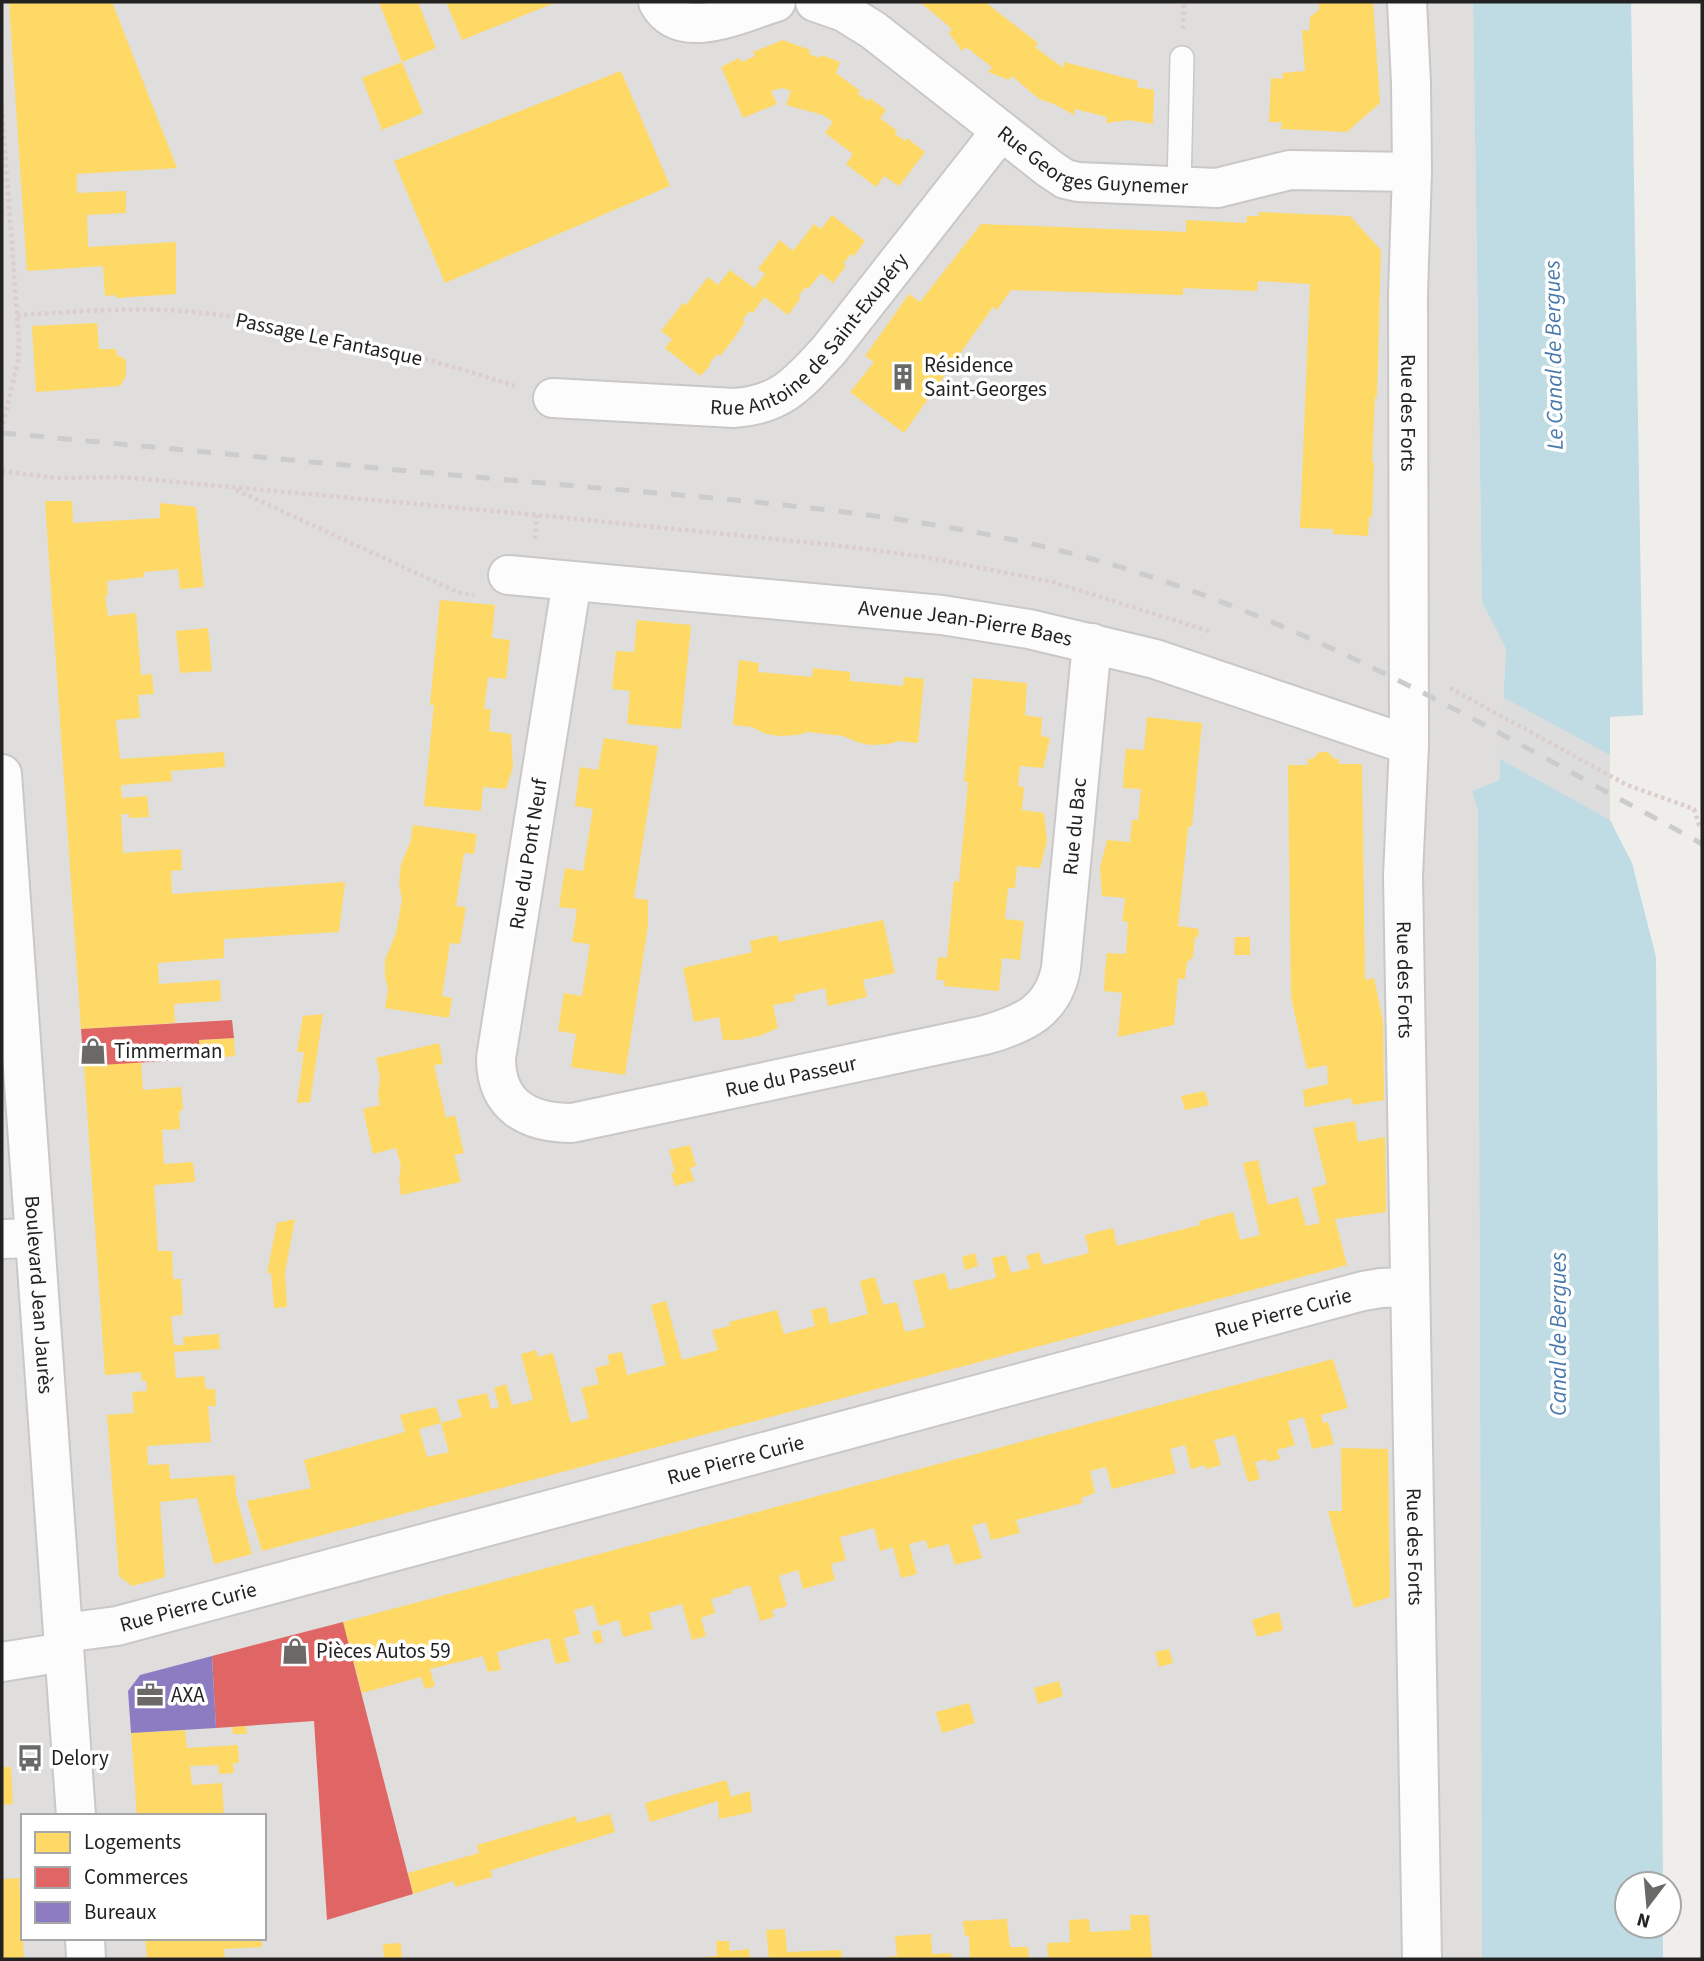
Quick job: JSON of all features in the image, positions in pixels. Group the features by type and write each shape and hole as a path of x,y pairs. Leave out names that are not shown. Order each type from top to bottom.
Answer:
{"street":[{"path":"658,2 669,16 693,23 719,20 776,2"},
{"name":"Rue Georges Guynemer","path":"815,2 844,12 873,30 1065,178 1092,184 1217,188 1273,174 1308,169 1412,172"},
{"name":"Rue des Forts","path":"1407,2 1412,172 1408,293 1409,745 1403,876 1422,1959"},
{"name":"Rue Antoine de Saint-Exupéry","path":"553,398 734,408 752,407 785,393 798,384 828,350 1001,131"},
{"name":"Avenue Jean-Pierre Baes","path":"497,586 572,581 942,615 997,623 1092,643 1184,667 1409,745"},
{"name":"Rue du Pont Neuf","path":"529,1116 506,1097 496,1070 496,1058 572,581"},
{"name":"Rue du Bac","path":"1045,1006 1053,995 1061,968 1092,643"},
{"name":"Boulevard Jean Jaurès","path":"2,774 18,1239 63,1643 76,1814"},
{"name":"Rue du Passeur","path":"529,1116 543,1121 572,1122 972,1038 1019,1024 1045,1006"},
{"name":"Rue Pierre Curie","path":"2,1661 102,1629 1363,1291 1409,1287"},
{"path":"85,1940 86,1959"}],"lane":[{"path":"1179,187 1182,58"}],"path":[{"path":"2,108 18,361 2,429"},
{"name":"Passage Le Fantasque","path":"17,315 128,309 220,315 302,329 450,366 553,398"},
{"path":"230,488 460,593 497,586"},
{"path":"1494,714 1627,785 1694,809 1702,827"}],"shaded area":[{"path":"2,2 1473,2 1482,602 1506,649 1499,780 1472,791 1478,811 1482,1959 2,1959"},
{"path":"1034,307 1190,312 1179,518 981,494 984,380 1034,380"}],"water":[{"path":"1473,2 1631,2 1643,715 1610,717 1610,820 1632,863 1656,957 1663,1870 1613,1870 1613,1940 1663,1940 1663,1959 1482,1959 1478,811 1472,791 1499,780 1506,649 1482,602"}],"pier":[{"path":"1503,697 1610,755 1610,820 1500,759"}],"building: Logements":[{"path":"9,2 112,2 177,168 77,174 77,193 126,191 126,213 87,215 88,247 176,242 176,294 116,298 116,295 105,296 103,266 27,271"},
{"path":"379,2 418,2 436,48 402,62"},
{"path":"446,2 557,2 462,40"},
{"path":"920,2 985,2 1038,43 1035,47 1063,68 1064,62 1138,81 1137,87 1154,90 1153,124 1129,120 1106,123 1107,117 1075,109 1074,115 1039,99 1012,76 1009,80 988,72 992,67 966,47 962,51 949,33 952,29"},
{"path":"1319,2 1373,2 1380,103 1347,132 1281,129 1282,122 1269,122 1271,78 1283,79 1282,73 1305,71 1302,30 1309,31 1310,17 1319,10"},
{"path":"783,40 810,50 809,54 840,62 836,73 860,91 858,94 868,101 870,98 886,110 880,118 897,131 895,134 905,141 907,138 925,152 899,186 884,176 876,187 846,164 853,154 825,133 833,122 823,115 786,105 791,91 782,88 771,91 777,104 743,118 721,67 739,58 741,62 755,56 753,52"},
{"path":"402,62 423,113 382,130 362,78"},
{"path":"621,71 670,186 445,283 394,161"},
{"name":"Résidence Saint-Georges","path":"1259,212 1350,216 1381,250 1372,517 1369,517 1368,536 1333,534 1333,529 1300,528 1310,284 1258,281 1257,291 1183,288 1183,295 1011,290 997,310 993,307 904,433 850,392 874,362 865,356 909,294 920,302 981,224 1186,232 1186,220 1246,223 1247,216 1259,216"},
{"path":"832,215 865,241 854,256 851,254 843,264 846,266 833,283 821,273 808,289 806,287 798,296 801,298 788,315 764,297 753,313 750,311 742,320 745,322 720,356 717,354 700,376 665,348 672,339 661,331 708,277 718,285 730,270 754,288 765,274 758,269 780,240 793,251 814,224 821,229"},
{"path":"97,323 99,349 116,349 117,356 126,360 126,376 120,386 36,392 32,326"},
{"path":"45,501 72,501 73,523 160,518 160,503 196,507 204,587 180,589 178,569 144,572 144,577 107,581 108,595 105,595 108,616 136,613 141,675 152,674 154,694 138,695 140,718 116,720 120,759 224,752 225,767 171,771 172,781 121,785 122,798 147,796 149,817 129,818 129,814 121,814 123,853 181,849 182,870 171,871 172,894 345,882 339,932 224,939 224,958 158,963 159,984 220,980 221,1001 174,1004 175,1023 81,1029"},
{"path":"440,600 495,605 492,638 510,640 506,679 488,677 484,709 491,709 489,731 511,734 513,767 506,789 483,787 481,811 424,806 434,705 430,705"},
{"path":"637,620 691,625 681,729 627,724 630,691 612,689 616,651 634,652"},
{"path":"208,628 212,671 180,673 176,631"},
{"path":"739,660 759,663 758,672 812,677 813,668 850,672 850,681 903,686 904,677 924,679 918,743 899,741 870,745 843,736 808,732 779,736 766,734 752,727 733,725"},
{"path":"973,678 1027,683 1025,715 1042,718 1041,736 1050,738 1043,768 1020,766 1018,786 1024,787 1022,810 1044,813 1047,841 1040,868 1017,866 1015,888 1008,888 1005,919 1024,921 1020,960 1002,958 999,991 944,986 945,981 936,979 938,957 947,958 954,881 959,882 968,783 964,781"},
{"path":"1147,717 1202,723 1192,826 1188,827 1178,926 1199,929 1198,937 1195,937 1193,957 1187,962 1185,979 1178,979 1174,1025 1118,1037 1122,993 1104,991 1105,971 1107,953 1126,954 1128,922 1122,921 1125,898 1102,896 1100,868 1107,840 1130,842 1132,820 1138,820 1141,789 1123,788 1124,768 1126,749 1144,750"},
{"path":"604,738 658,746 634,898 648,900 648,925 625,1075 571,1067 576,1034 558,1031 564,993 582,996 590,944 572,942 577,909 559,907 565,868 583,871 593,809 575,806 580,767 598,770"},
{"path":"1319,752 1328,752 1334,759 1339,759 1339,764 1362,764 1365,980 1374,978 1383,1021 1384,1100 1353,1105 1351,1098 1305,1107 1303,1090 1328,1084 1327,1065 1307,1069 1291,997 1288,765 1308,765 1308,759 1313,759"},
{"path":"413,825 477,834 474,854 464,853 456,906 466,907 460,944 450,943 442,996 452,998 449,1018 385,1008 388,989 385,960 396,933 402,899 399,884 401,864 410,843"},
{"path":"883,920 895,973 863,980 867,997 828,1006 825,988 794,995 795,1001 773,1005 778,1028 739,1040 723,1040 719,1017 694,1022 683,968 752,952 750,941 777,935 779,942"},
{"path":"1235,937 1250,937 1250,955 1234,955"},
{"path":"323,1014 310,1102 297,1103 304,1052 297,1052 303,1016"},
{"path":"234,1038 235,1056 200,1059 199,1040"},
{"path":"439,1043 443,1064 434,1065 446,1118 455,1115 464,1153 454,1155 461,1182 401,1195 401,1166 396,1148 373,1154 363,1109 380,1105 380,1077 376,1058"},
{"path":"141,1062 143,1090 181,1087 183,1110 179,1111 180,1129 162,1130 164,1164 193,1162 195,1182 154,1185 158,1251 172,1251 173,1279 181,1279 183,1315 171,1316 174,1345 184,1345 183,1337 219,1334 220,1349 174,1352 176,1378 204,1376 206,1389 215,1389 216,1406 208,1406 211,1442 147,1446 148,1465 169,1464 170,1479 235,1475 236,1495 252,1554 214,1564 197,1498 160,1502 165,1577 132,1586 119,1576 107,1415 134,1413 132,1392 147,1391 141,1372 105,1375 84,1066"},
{"path":"1205,1091 1209,1105 1185,1110 1181,1096"},
{"path":"1355,1121 1358,1142 1385,1137 1386,1212 1335,1219 1347,1265 262,1551 247,1501 311,1488 304,1460 405,1432 400,1415 436,1407 441,1423 462,1417 457,1400 487,1393 491,1409 499,1407 494,1388 506,1384 512,1405 533,1400 521,1354 536,1350 538,1357 553,1353 571,1423 589,1418 581,1388 599,1384 595,1368 610,1364 607,1355 622,1352 627,1375 666,1365 651,1305 666,1301 682,1360 718,1350 712,1330 730,1326 729,1322 777,1310 784,1334 815,1326 811,1310 826,1307 830,1324 868,1314 860,1281 875,1277 883,1305 897,1302 905,1332 925,1327 913,1281 945,1273 949,1290 996,1278 992,1258 1006,1255 1011,1273 1030,1268 1026,1256 1039,1252 1043,1265 1089,1253 1085,1235 1113,1228 1117,1246 1200,1225 1199,1221 1233,1212 1240,1240 1260,1235 1243,1163 1258,1160 1268,1205 1298,1197 1306,1226 1320,1223 1312,1188 1327,1184 1313,1128","holes":["441,1423 449,1452 427,1457 419,1429"]},
{"path":"690,1145 696,1166 690,1168 694,1181 675,1186 671,1173 675,1172 669,1150"},
{"path":"295,1219 285,1272 287,1307 274,1308 271,1273 267,1273 277,1223"},
{"path":"975,1253 978,1266 965,1270 962,1257"},
{"path":"1333,1359 1348,1408 1321,1415 1323,1423 1328,1422 1334,1444 1312,1449 1304,1417 1288,1421 1295,1445 1277,1450 1280,1459 1255,1462 1260,1479 1248,1482 1235,1435 1214,1440 1221,1465 1206,1469 1205,1465 1191,1469 1185,1445 1170,1449 1176,1473 1112,1489 1106,1467 1090,1471 1095,1493 1081,1498 1082,1503 1016,1520 1020,1533 991,1540 986,1522 972,1526 982,1558 955,1565 949,1544 928,1549 926,1540 909,1544 917,1574 901,1578 893,1547 880,1551 874,1528 840,1537 846,1560 831,1564 835,1580 803,1589 798,1570 779,1576 787,1606 772,1610 774,1617 760,1621 750,1585 711,1599 715,1613 701,1618 706,1636 692,1640 682,1604 649,1613 653,1629 623,1637 619,1620 599,1626 593,1605 574,1610 580,1634 564,1638 570,1661 556,1664 549,1638 497,1652 501,1670 488,1672 483,1656 430,1669 435,1686 425,1689 421,1677 362,1693 343,1622"},
{"path":"1341,1448 1388,1449 1390,1597 1354,1608 1328,1511 1342,1511"},
{"path":"1279,1612 1283,1630 1257,1637 1252,1620"},
{"path":"600,1630 603,1642 595,1644 592,1632"},
{"path":"1169,1649 1173,1663 1159,1667 1155,1652"},
{"path":"1059,1681 1063,1696 1038,1704 1034,1688"},
{"path":"969,1703 975,1723 942,1733 936,1712"},
{"path":"246,1726 247,1734 233,1734 232,1727"},
{"path":"185,1730 187,1748 238,1745 239,1763 233,1763 234,1773 219,1774 218,1765 190,1766 192,1785 222,1783 224,1814 137,1814 131,1733"},
{"path":"2,1767 11,1767 13,1804 2,1805"},
{"path":"726,1780 731,1797 750,1791 752,1812 719,1819 718,1801 650,1822 645,1803"},
{"path":"610,1814 615,1832 491,1870 492,1877 455,1887 454,1881 413,1894 408,1873 479,1853 477,1845 576,1816 577,1823"},
{"path":"19,1878 24,1959 2,1959 2,1879"},
{"path":"1130,1915 1149,1915 1152,1959 1048,1959 1047,1943 1070,1942 1069,1920 1089,1919 1090,1932 1131,1930"},
{"path":"1007,1919 1010,1947 1028,1947 1029,1959 970,1959 969,1936 965,1936 963,1921"},
{"path":"785,1929 787,1952 841,1950 842,1959 769,1959 766,1930"},
{"path":"931,1934 932,1954 951,1953 952,1959 887,1959 897,1956 895,1936"},
{"path":"145,1940 262,1940 262,1947 224,1949 225,1959 147,1959"},
{"path":"716,1941 729,1941 730,1951 749,1949 750,1959 705,1959 717,1956"},
{"path":"401,1943 402,1959 384,1959 383,1944"}],"building: Commerces":[{"path":"232,1020 234,1038 199,1040 200,1059 84,1066 81,1029"},
{"path":"343,1622 413,1894 327,1920 314,1721 216,1728 212,1656"}],"building: Bureaux":[{"path":"212,1656 216,1728 131,1733 128,1691 140,1675"}],"railway":[{"path":"2,433 794,506 931,524 1067,552 1190,590 1356,660 1463,714 1702,844"}],"place":[{"name":"Résidence Saint-Georges","path":"903,377"},
{"name":"Timmerman","path":"93,1051"},
{"name":"Pièces Autos 59","path":"295,1651"},
{"name":"AXA","path":"150,1695"},
{"name":"Delory","path":"30,1758"}],"water label":[{"name":"Le Canal de Bergues","path":"1553,355"},
{"name":"Canal de Bergues","path":"1558,1334"}]}
